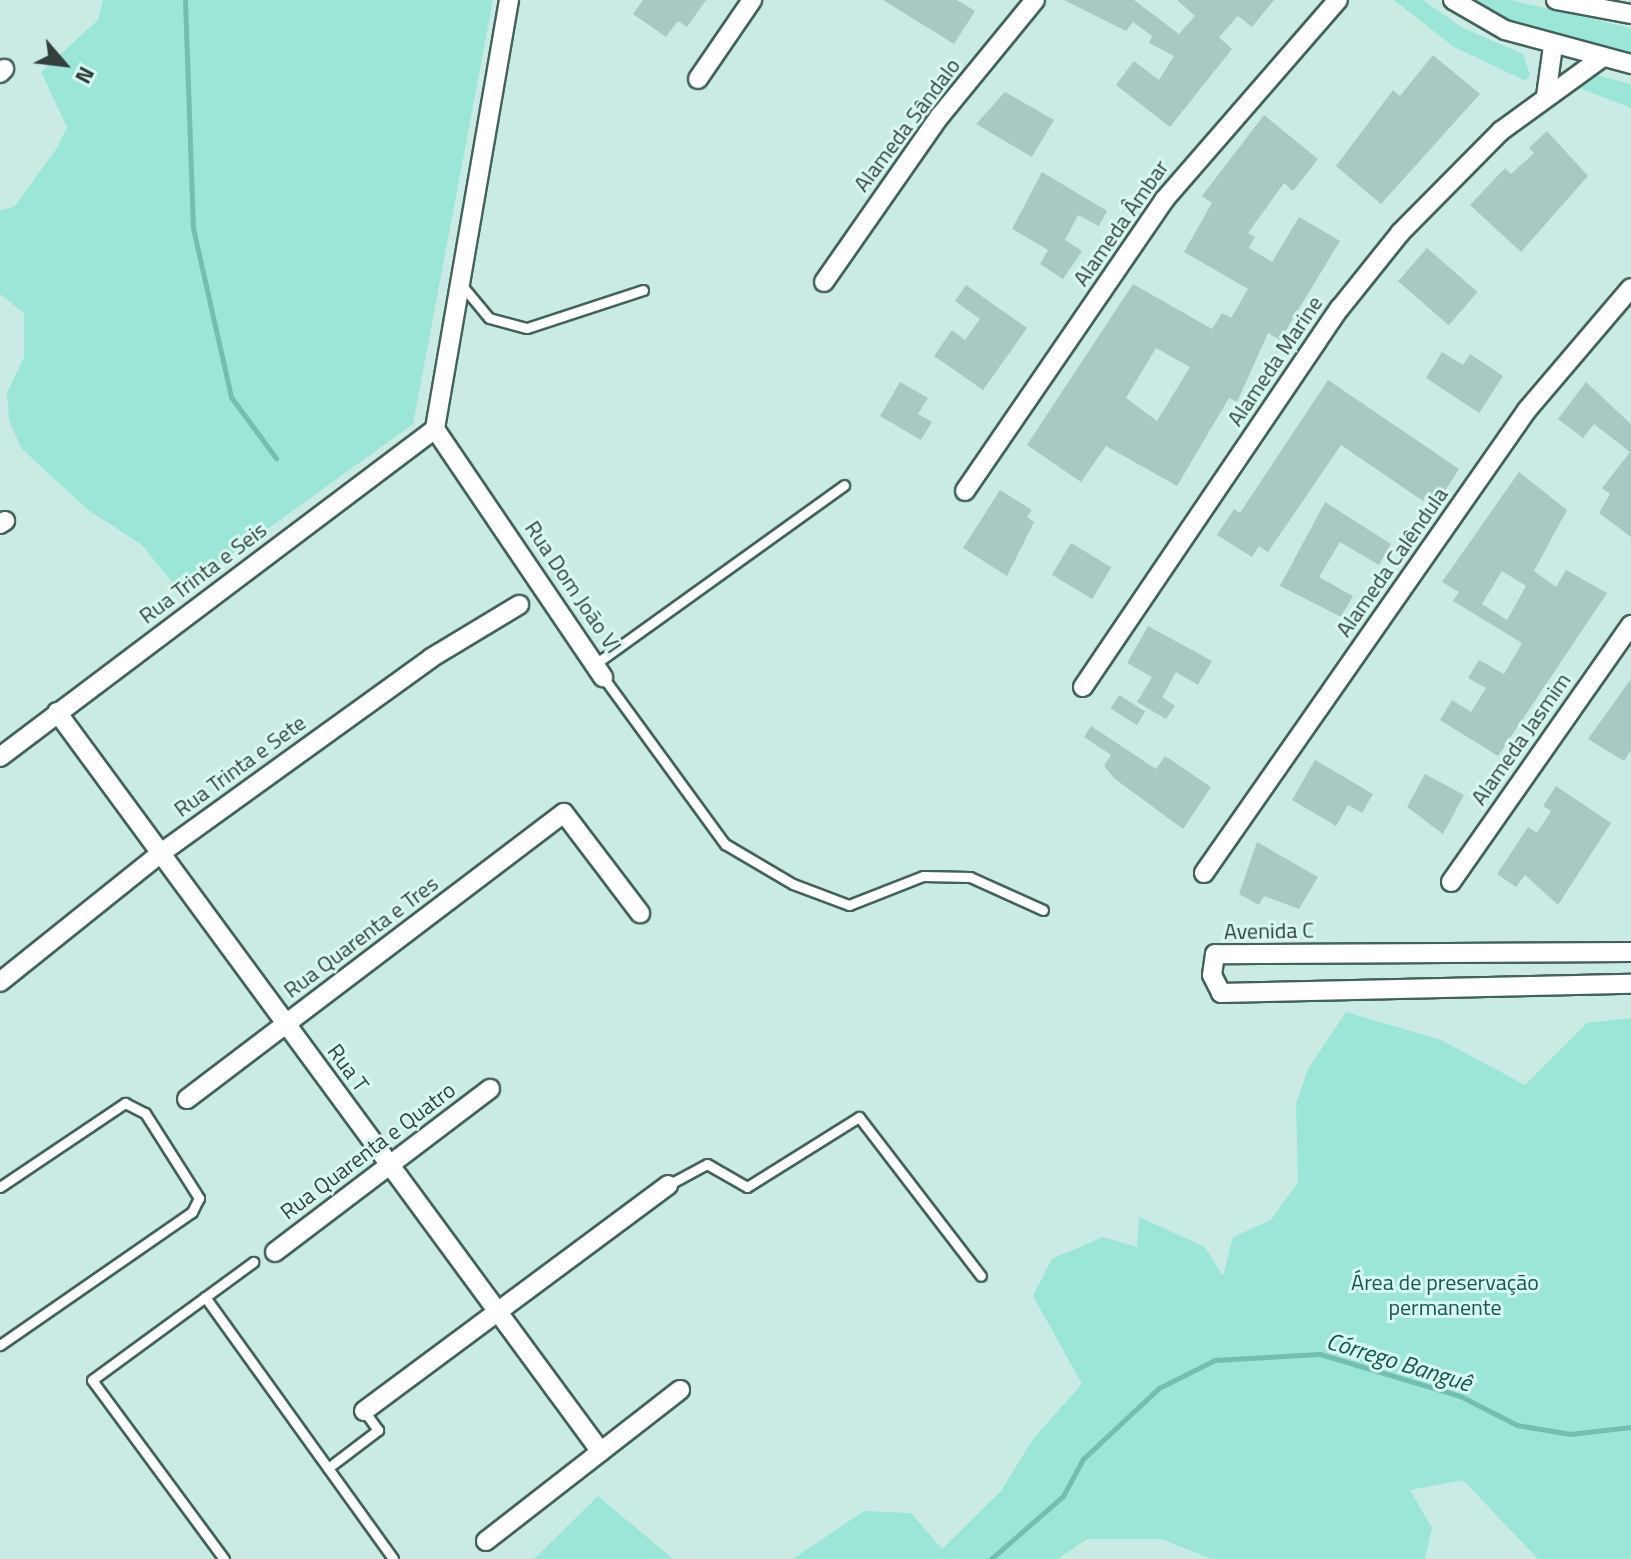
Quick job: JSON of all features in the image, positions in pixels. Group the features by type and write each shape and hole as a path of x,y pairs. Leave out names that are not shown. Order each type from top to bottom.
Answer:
{"street":[{"path":"435,429 509,0"},
{"path":"698,79 752,0"},
{"name":"Alameda Sândalo","path":"824,282 940,116 1035,0"},
{"name":"Alameda Âmbar","path":"965,491 1164,200 1338,0"},
{"path":"1453,0 1553,46 1631,64"},
{"path":"1556,0 1631,14"},
{"path":"1546,96 1553,46"},
{"name":"Alameda Marine","path":"1083,687 1340,308 1400,233 1546,96 1603,57"},
{"name":"Alameda Calêndula","path":"1204,873 1527,410 1631,288"},
{"name":"Rua Dom João VI","path":"435,429 600,670"},
{"name":"Rua Trinta e Seis","path":"0,757 435,429"},
{"name":"Rua Trinta e Sete","path":"0,982 161,853 431,658 519,605"},
{"name":"Alameda Jasmim","path":"1451,882 1631,625"},
{"name":"Rua T","path":"57,712 601,1452"},
{"name":"Rua Quarenta e Tres","path":"187,1099 564,813 640,913"},
{"name":"Avenida C","path":"1631,952 1215,954 1212,964 1221,993 1631,984"},
{"name":"Rua Quarenta e Quatro","path":"275,1252 490,1089"},
{"path":"364,1411 668,1185"},
{"path":"486,1541 680,1390"}],"lane":[{"path":"460,283 489,318 527,328 643,290"},
{"path":"600,670 844,485"},
{"name":"Rua Dom João VI","path":"600,670 725,844 793,884 849,905 923,876 970,877 1043,910"},
{"path":"0,1187 125,1103 145,1113 199,1202 0,1345"},
{"path":"668,1185 707,1164 747,1187 859,1117 981,1276"},
{"path":"224,1559 92,1380 253,1262"},
{"path":"205,1297 393,1559"},
{"path":"328,1468 378,1430 364,1411"}],"green space":[{"path":"103,0 493,0 413,424 180,592 142,545 87,509 21,448 9,420 7,393 24,357 24,313 0,294 0,210 14,207 57,148 67,127 41,72 98,20"},
{"path":"1394,0 1423,0 1461,27 1523,54 1530,75 1526,81 1454,47"},
{"path":"1468,0 1510,0 1631,28 1631,54 1521,25"},
{"path":"1593,74 1631,84 1631,108 1574,86"},
{"name":"Área de preservação permanente","path":"1346,1012 1441,1040 1525,1085 1587,1023 1631,1018 1631,1559 1538,1559 1463,1480 1410,1490 1432,1528 1425,1559 1212,1559 1161,1539 1087,1539 1058,1559 793,1559 864,1511 911,1513 942,1549 1001,1491 1033,1439 1082,1384 1033,1296 1052,1259 1103,1237 1137,1247 1139,1217 1205,1247 1223,1276 1233,1237 1271,1220 1298,1182 1296,1104 1308,1069"},
{"path":"598,1496 673,1559 534,1559"}],"building":[{"path":"643,0 706,0 687,27 678,21 666,37 633,14"},
{"path":"883,0 957,0 975,11 954,44"},
{"path":"1064,0 1134,0 1179,34 1195,16 1177,0 1274,0 1252,27 1238,16 1219,37 1232,49 1170,127 1116,85 1134,61 1159,80 1174,56 1149,43 1152,36 1133,22 1126,31"},
{"path":"1433,55 1480,94 1381,204 1336,166 1393,90 1400,96"},
{"path":"1005,92 1054,120 1032,157 976,124"},
{"path":"1264,115 1318,159 1293,191 1284,183 1248,233 1255,237 1249,248 1272,262 1299,217 1340,241 1280,340 1268,333 1237,402 1229,398 1177,486 1106,446 1081,482 1027,445 1133,284 1212,329 1222,313 1231,318 1248,289 1184,252 1212,203 1202,196","holes":["1156,348 1190,367 1157,421 1126,398"]},
{"path":"1547,131 1588,176 1521,252 1470,205 1505,168 1511,174 1534,153 1529,148"},
{"path":"1042,172 1107,211 1099,226 1078,215 1065,240 1082,251 1063,279 1040,264 1048,250 1012,229"},
{"path":"1427,248 1478,292 1449,325 1398,281"},
{"path":"966,285 1027,328 983,390 934,356 952,330 965,340 980,319 955,301"},
{"path":"1442,352 1463,365 1470,354 1503,376 1479,413 1426,378"},
{"path":"1328,380 1459,469 1438,502 1427,495 1423,501 1341,445 1268,552 1259,546 1252,557 1217,535 1234,509 1240,513"},
{"path":"900,382 928,398 918,414 932,422 921,440 880,416"},
{"path":"1586,382 1631,424 1631,537 1599,513 1610,494 1602,488 1630,452 1594,424 1583,438 1558,419"},
{"path":"1519,472 1567,510 1534,571 1556,587 1566,570 1607,593 1498,756 1440,720 1452,700 1471,712 1486,688 1468,678 1479,660 1504,674 1522,643 1453,601 1459,592 1442,582","holes":["1502,571 1526,586 1507,620 1482,604"]},
{"path":"1000,490 1032,510 1027,517 1034,522 1007,576 963,548"},
{"path":"1325,502 1391,544 1379,565 1340,542 1319,577 1353,596 1341,617 1280,586"},
{"path":"1071,543 1111,567 1092,599 1052,575"},
{"path":"1148,626 1212,661 1198,685 1176,672 1162,697 1175,706 1166,719 1137,702 1152,677 1127,663"},
{"path":"1631,679 1631,750 1624,761 1588,739"},
{"path":"1119,695 1145,711 1137,725 1111,709"},
{"path":"1091,726 1156,769 1165,756 1211,787 1183,829 1115,779 1104,766 1111,755 1084,737"},
{"path":"1315,760 1373,794 1362,813 1348,805 1336,826 1292,800"},
{"path":"1425,774 1464,795 1443,834 1407,807"},
{"path":"1556,786 1611,823 1558,905 1525,875 1516,887 1497,874 1528,827 1537,833 1551,811 1543,806"},
{"path":"1257,842 1318,877 1299,909 1264,896 1259,905 1239,894"}],"waterway":[{"path":"185,0 193,228 231,397 276,458"},
{"name":"Córrego Banguê","path":"991,1559 1063,1496 1083,1459 1159,1388 1215,1360 1320,1354 1460,1396 1517,1425 1570,1434 1631,1427"}]}
